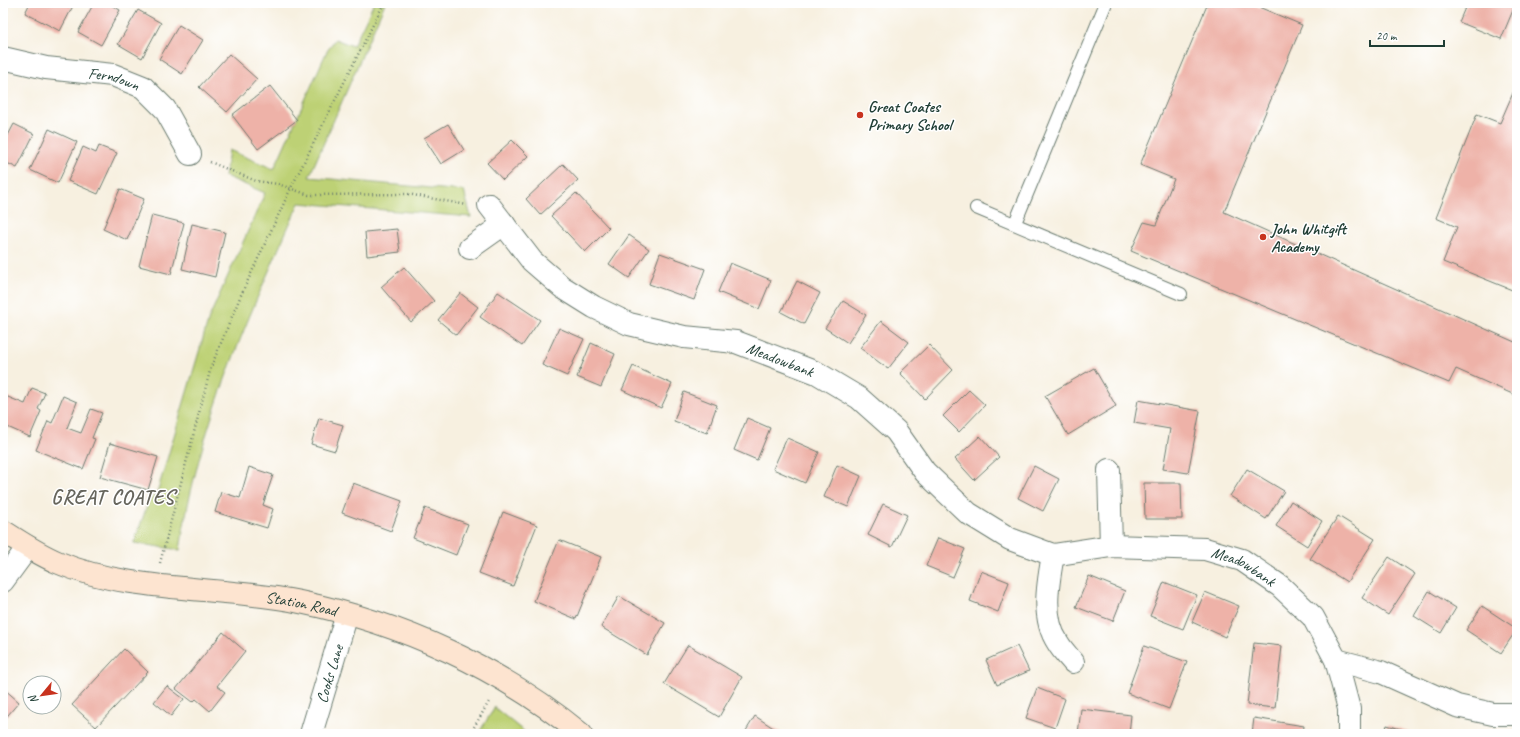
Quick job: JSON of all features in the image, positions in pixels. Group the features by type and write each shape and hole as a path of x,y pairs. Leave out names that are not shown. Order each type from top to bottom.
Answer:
{"street":[{"name":"Ferndown","path":"3,58 46,68 113,75 143,87 165,109 190,154"},
{"name":"Meadowbank","path":"489,205 532,261 562,287 594,307 629,324 684,337 736,342 817,373 859,398 896,431 925,472 968,513 1010,539 1053,555 1111,546 1205,549 1242,560 1280,586 1313,617 1336,660 1349,709 1349,734"},
{"path":"470,248 504,224"},
{"path":"1109,470 1111,546"},
{"name":"Station Road","path":"3,530 28,547 57,562 91,574 155,584 293,601 347,614 398,630 448,651 501,679 535,699 581,734"},
{"path":"3,581 28,547"},
{"path":"1053,555 1049,581 1047,611 1057,642 1073,662"},
{"name":"Cooks Lane","path":"311,734 347,614"},
{"path":"1336,660 1381,672 1457,706 1493,714 1517,714"}],"lane":[{"path":"1015,223 1106,3"},
{"path":"976,208 1015,223 1181,294"}],"path":[{"path":"155,584 211,367 241,295 290,188 384,3"},
{"path":"190,154 256,181 278,184 309,195 408,194 474,206 504,224"},
{"path":"470,734 501,679"}],"green space":[{"path":"374,3 385,3 309,177 464,191 471,217 299,203 244,329 212,416 188,505 180,550 134,543 148,503 157,493 209,318 265,193 225,176 229,150 274,169 326,53 335,39 353,46"},
{"path":"495,708 527,734 478,734"}],"building":[{"path":"30,3 66,3 73,6 60,31 25,13"},
{"path":"94,3 107,3 120,10 101,45 78,32"},
{"path":"1208,3 1249,3 1302,25 1224,212 1517,343 1517,396 1456,369 1449,383 1131,251 1144,222 1156,225 1174,179 1140,165"},
{"path":"1467,3 1516,3 1501,39 1459,22"},
{"path":"138,10 161,23 142,58 118,44"},
{"path":"179,25 203,40 182,74 159,59"},
{"path":"229,54 257,79 227,112 199,87"},
{"path":"270,86 297,120 258,149 232,115"},
{"path":"1516,86 1517,292 1443,262 1457,227 1436,218 1477,114 1500,123"},
{"path":"14,124 34,134 17,168 3,161 3,145"},
{"path":"448,124 464,150 441,164 424,138"},
{"path":"49,129 77,142 58,183 30,170"},
{"path":"512,140 528,156 503,180 487,163"},
{"path":"99,146 117,153 98,194 68,181 83,147 96,153"},
{"path":"563,164 578,180 540,215 526,199"},
{"path":"120,189 144,199 127,240 103,229"},
{"path":"576,193 609,228 585,252 551,216"},
{"path":"152,215 184,223 171,274 139,266"},
{"path":"192,224 225,232 215,277 182,269"},
{"path":"397,229 400,252 367,256 365,232"},
{"path":"629,235 649,249 629,278 609,264"},
{"path":"660,253 705,269 694,300 649,284"},
{"path":"730,263 771,280 759,309 718,292"},
{"path":"404,267 434,301 411,322 381,287"},
{"path":"797,281 820,293 804,324 781,312"},
{"path":"498,292 540,320 522,346 480,317"},
{"path":"460,293 478,307 456,335 438,320"},
{"path":"843,301 866,315 848,343 825,328"},
{"path":"881,321 909,342 888,369 860,348"},
{"path":"559,328 584,339 567,376 542,365"},
{"path":"591,343 615,354 601,387 577,377"},
{"path":"929,345 953,370 925,399 900,373"},
{"path":"633,366 672,384 661,408 622,390"},
{"path":"1094,368 1116,406 1068,435 1045,396"},
{"path":"32,388 45,393 38,409 41,411 30,437 3,425 3,395 25,404"},
{"path":"969,390 985,405 959,432 943,416"},
{"path":"684,392 717,405 707,433 674,421"},
{"path":"63,396 77,402 67,428 81,433 91,409 102,413 92,438 95,439 83,469 36,450 48,421 52,423"},
{"path":"1138,400 1200,411 1188,473 1163,469 1170,429 1134,423"},
{"path":"319,418 343,425 335,451 311,444"},
{"path":"747,418 770,428 757,460 734,450"},
{"path":"980,436 999,457 974,480 955,459"},
{"path":"787,438 819,452 805,483 773,469"},
{"path":"110,443 158,457 148,490 100,477"},
{"path":"837,465 861,476 848,507 824,497"},
{"path":"1034,466 1059,479 1043,511 1018,498"},
{"path":"249,467 273,475 263,505 273,509 267,528 215,512 221,492 240,498"},
{"path":"1247,469 1284,491 1266,519 1230,496"},
{"path":"353,483 402,501 391,531 342,513"},
{"path":"1144,483 1181,483 1182,519 1145,519"},
{"path":"1291,501 1322,521 1307,546 1276,526"},
{"path":"883,504 907,515 892,547 868,535"},
{"path":"425,508 468,524 456,555 413,538"},
{"path":"503,512 537,525 513,586 479,573"},
{"path":"1338,516 1375,539 1347,582 1310,559"},
{"path":"938,538 965,549 953,577 926,566"},
{"path":"559,540 601,557 576,619 534,601"},
{"path":"1389,557 1415,574 1388,615 1362,598"},
{"path":"981,571 1009,582 998,612 970,601"},
{"path":"1089,576 1125,591 1113,621 1076,607"},
{"path":"1164,582 1197,595 1183,629 1150,616"},
{"path":"1429,591 1456,608 1441,633 1414,616"},
{"path":"1205,592 1239,606 1225,637 1192,622"},
{"path":"619,596 665,623 647,655 601,627"},
{"path":"1482,606 1517,629 1501,653 1466,630"},
{"path":"223,632 245,651 217,686 225,692 210,711 196,699 193,702 176,689"},
{"path":"1254,643 1282,646 1275,708 1247,705"},
{"path":"688,645 742,677 719,717 664,684"},
{"path":"1017,646 1029,671 997,685 986,660"},
{"path":"1144,646 1187,662 1169,709 1127,693"},
{"path":"124,649 148,672 96,727 72,705"},
{"path":"167,686 184,699 171,716 154,702"},
{"path":"3,688 19,702 3,721"},
{"path":"1037,688 1065,699 1055,728 1026,718"},
{"path":"1081,709 1131,715 1129,734 1078,734"},
{"path":"755,716 778,731 784,734 744,734"},
{"path":"1254,718 1304,726 1303,734 1252,734"},
{"path":"1387,725 1411,732 1410,734 1384,734"}],"place":[{"name":"Great Coates Primary School","path":"860,115"},
{"name":"John Whitgift Academy","path":"1263,237"}],"district":[{"name":"GREAT COATES","path":"113,497"}]}
